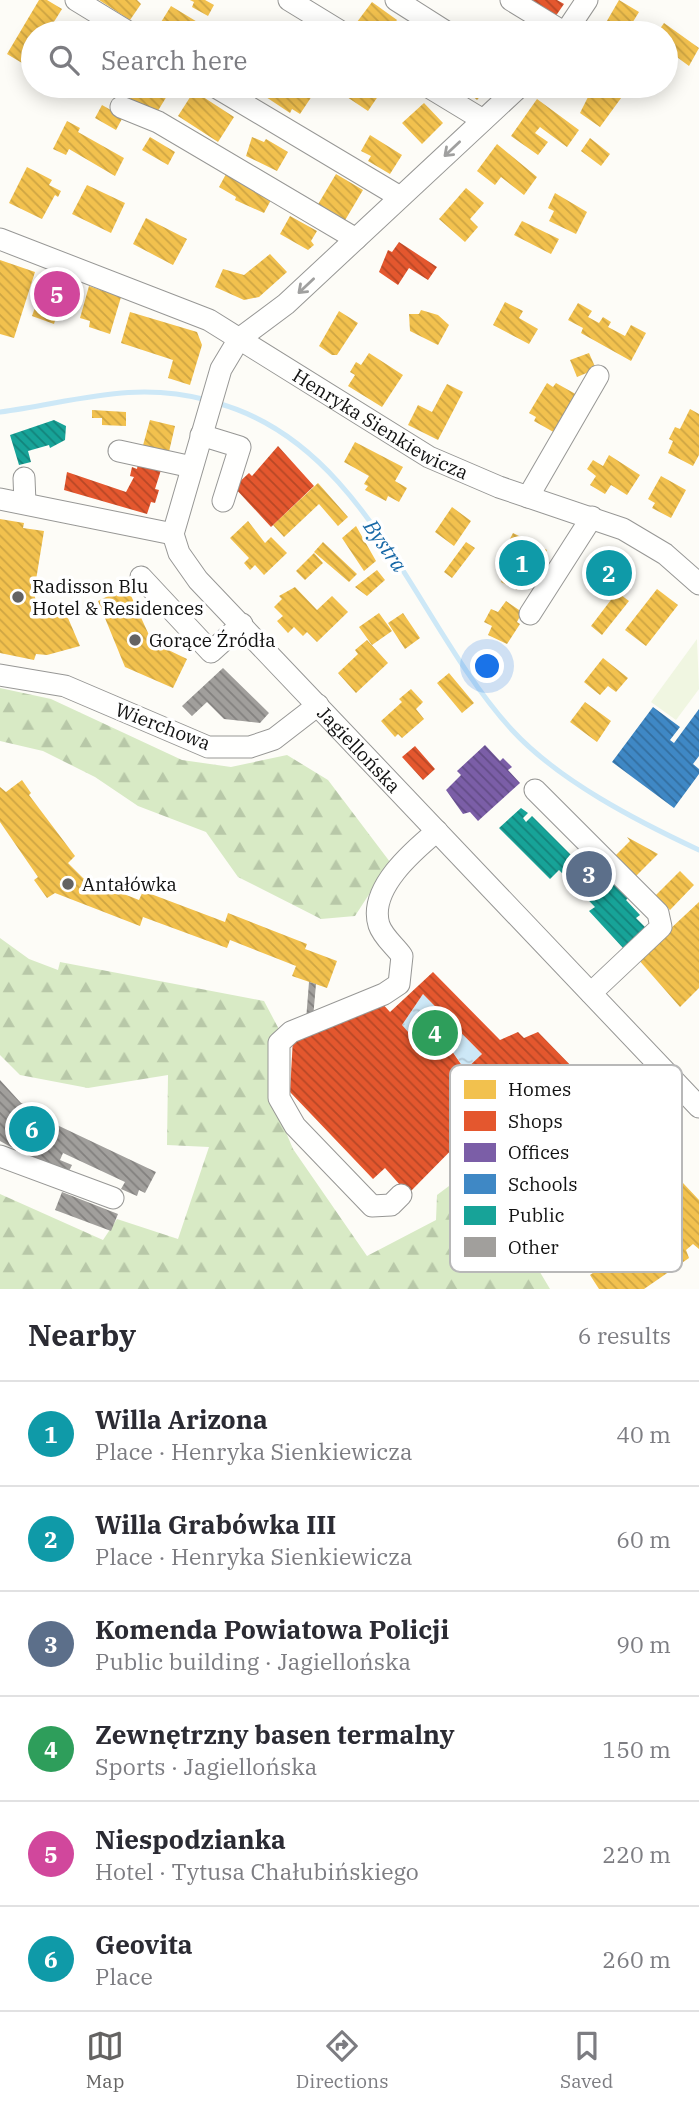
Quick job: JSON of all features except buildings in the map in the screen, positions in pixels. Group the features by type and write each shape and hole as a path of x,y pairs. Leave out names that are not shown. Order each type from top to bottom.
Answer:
{"street":[{"path":"76,0 110,21"},
{"path":"289,0 323,21"},
{"path":"396,0 429,21"},
{"path":"511,0 545,21"},
{"path":"573,21 587,0"},
{"path":"234,98 400,197"},
{"path":"447,98 483,120"},
{"path":"0,499 173,534 218,378 239,339 286,304 507,98"},
{"path":"121,107 158,122 356,239"},
{"name":"Henryka Sienkiewicza","path":"0,239 209,320 429,457 528,497 592,517 652,545 699,584"},
{"path":"528,497 598,376"},
{"path":"203,431 240,447 223,501"},
{"path":"119,451 192,467"},
{"path":"24,478 25,503"},
{"path":"530,614 592,517"},
{"name":"Jagiellońska","path":"173,534 179,553 198,580 660,1065"},
{"path":"141,577 211,652 242,624"},
{"name":"Wierchowa","path":"0,675 65,686 208,747 250,747 274,739 318,705"},
{"path":"535,790 658,913 661,927 591,992"},
{"path":"401,1195 391,1205 372,1206 295,1126 279,1098 279,1043 291,1032 384,994 400,984 402,956 380,927 378,907 394,872 437,831"},
{"name":"Jagiellońska","path":"682,1089 699,1107"},
{"path":"0,1156 113,1198"}],"green space":[{"path":"697,639 699,689 676,720 651,702"},
{"path":"0,688 51,699 182,760 231,767 287,755 328,780 390,862 355,916 321,919 238,877 206,832 138,806 95,777 43,751 0,741"},
{"path":"0,938 29,959 58,970 60,962 264,1001 282,1035 280,1118 293,1149 367,1256 436,1220 437,1195 450,1185 450,1272 540,1272 550,1289 0,1289 0,1194 103,1240 117,1219 178,1239 209,1147 167,1145 168,1075 88,1088 20,1075 0,1055"}],"water":[{"path":"423,994 482,1054 470,1065 462,1065 448,1044 435,1042 423,1049 402,1025"}],"waterway":[{"name":"Bystra","path":"0,412 128,392 180,394 207,400"},
{"name":"Bystra","path":"217,403 269,425 313,457 351,497 385,543 478,687 531,749 575,783 650,826 699,850"}],"place":[{"name":"Niespodzianka","path":"57,294"},
{"name":"Willa Arizona","path":"522,563"},
{"name":"Willa Grabówka III","path":"609,573"},
{"name":"Radisson Blu Hotel & Residences","path":"18,597"},
{"name":"Gorące Źródła","path":"135,640"},
{"name":"Komenda Powiatowa Policji","path":"589,874"},
{"name":"Antałówka","path":"68,884"},
{"name":"Zewnętrzny basen termalny","path":"435,1033"},
{"name":"Geovita","path":"32,1129"}]}
